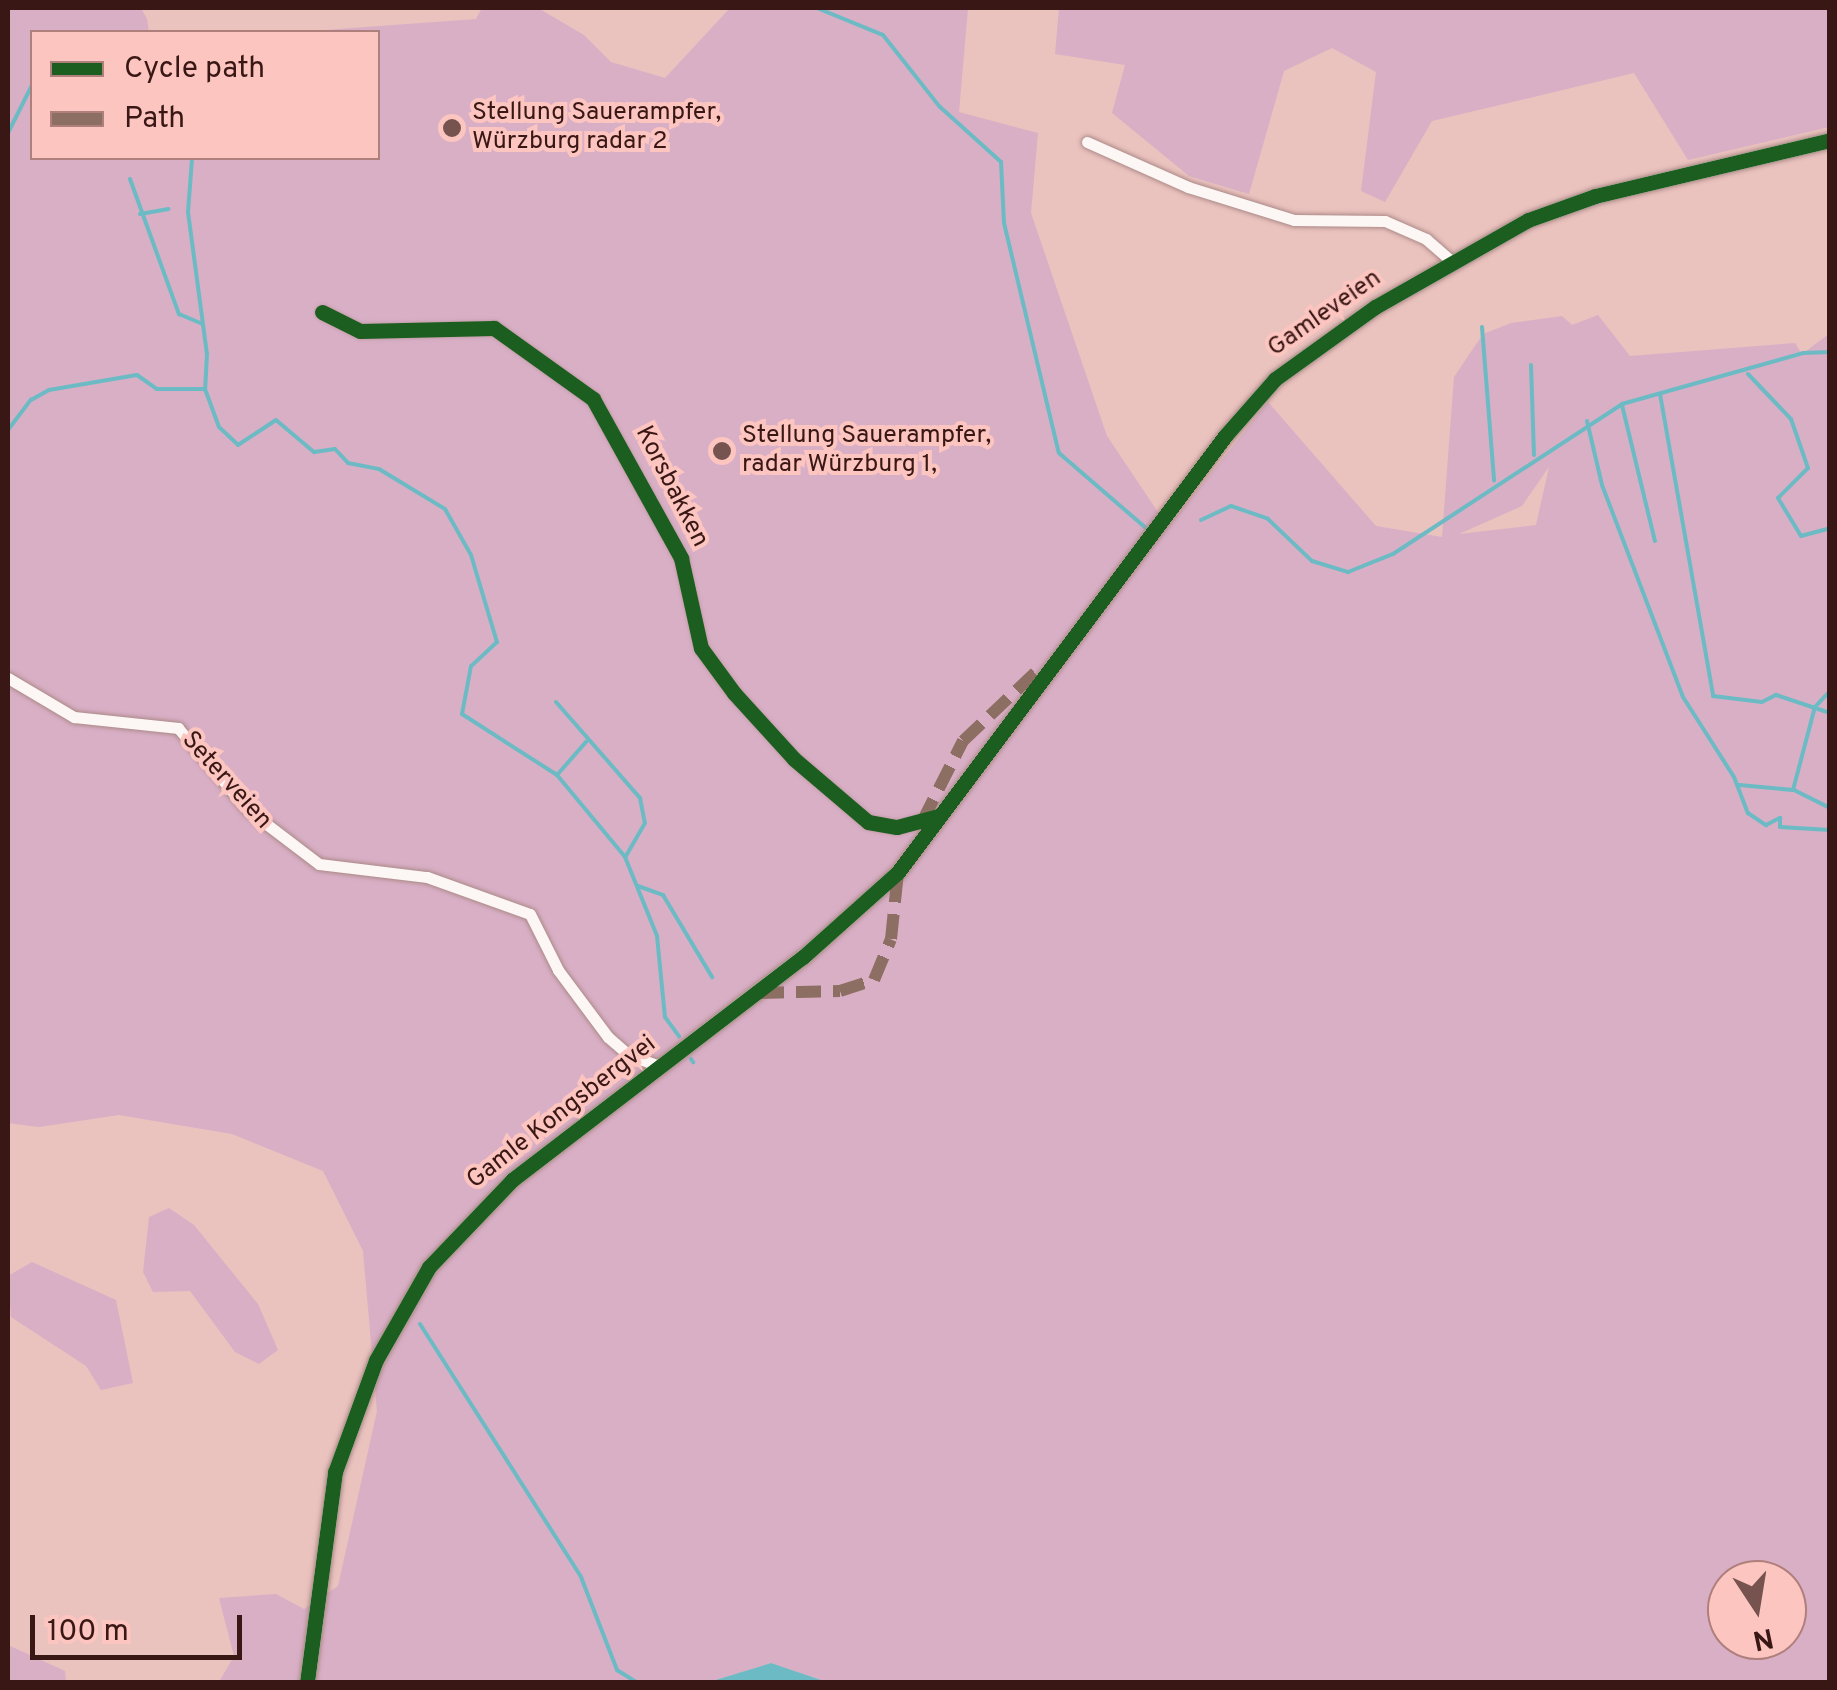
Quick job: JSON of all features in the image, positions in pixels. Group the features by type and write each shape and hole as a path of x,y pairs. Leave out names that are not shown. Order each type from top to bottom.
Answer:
{"main road":[{"name":"Gamleveien","path":"962,786 1244,413 1311,350 1452,260 1571,203 1830,140"},
{"name":"Gamle Kongsbergvei","path":"307,1682 334,1472 397,1318 441,1251 484,1204 866,904 962,786"}],"street":[{"path":"1087,142 1188,187 1294,220 1385,220 1426,238 1452,260"},
{"name":"Korsbakken","path":"322,312 360,331 494,328 593,399 681,558 701,648 734,693 794,759 868,822 898,827 939,816"},
{"name":"Seterveien","path":"8,678 74,716 178,728 248,810 309,859 344,872 428,877 530,914 558,970 613,1043 660,1066"}],"shaded area":[{"path":"8,8 141,8 149,30 30,30 30,160 380,160 380,30 325,30 476,19 482,8 538,8 584,35 611,62 665,78 730,8 968,8 959,112 1038,133 1031,213 1107,436 1168,527 1268,402 1376,526 1442,537 1454,377 1483,334 1511,323 1562,316 1572,325 1598,315 1630,356 1795,343 1802,354 1829,334 1829,1682 827,1682 771,1663 709,1682 219,1682 234,1656 219,1598 276,1594 304,1609 338,1586 377,1411 363,1251 323,1171 232,1134 119,1115 39,1127 8,1123","holes":["1549,467 1536,525 1459,534 1522,506"]},
{"path":"1059,8 1829,8 1829,127 1688,160 1634,73 1432,121 1385,202 1361,191 1376,72 1332,48 1284,71 1249,194 1189,176 1112,113 1125,65 1055,54"},
{"path":"169,1208 194,1225 258,1304 278,1350 259,1364 235,1352 190,1291 153,1292 143,1272 149,1217"},
{"path":"32,1262 116,1300 133,1383 101,1390 86,1366 11,1317 8,1276"},
{"path":"8,1645 65,1671 66,1682 8,1682"}],"water":[{"path":"771,1663 827,1682 709,1682"}],"waterway":[{"path":"817,8 883,35 939,106 1001,162 1004,223 1059,453 1147,529"},
{"path":"8,133 30,89"},
{"path":"192,160 188,212 207,354 205,389 219,427 238,445 276,420 314,452 335,449 348,463 379,469 445,509 471,555 497,642 471,666 462,714 557,775 625,857 657,936 665,1017 679,1036"},
{"path":"130,179 179,314 202,324"},
{"path":"140,214 169,209"},
{"path":"1482,327 1494,481"},
{"path":"1201,520 1231,506 1268,519 1312,561 1348,572 1393,554 1622,404 1803,353 1830,352"},
{"path":"1531,365 1534,455"},
{"path":"1748,374 1791,419 1808,468 1778,498 1801,536 1830,528"},
{"path":"8,430 31,400 49,390 137,375 157,389 205,389"},
{"path":"1660,394 1713,696 1762,702 1776,695 1830,713"},
{"path":"1622,405 1655,541"},
{"path":"1587,421 1602,485 1683,697 1734,777 1748,813 1766,825 1780,818 1780,827 1830,830"},
{"path":"1739,785 1793,790 1815,707 1830,691"},
{"path":"556,702 640,798 645,823 625,857"},
{"path":"557,775 586,742"},
{"path":"1794,790 1830,808"},
{"path":"638,886 663,895 712,977"},
{"path":"420,1324 581,1577 617,1670 636,1682"},
{"path":"1186,1682 1235,1682"}],"marked path":[{"path":"922,822 963,741 1038,670"},
{"path":"759,993 840,991 874,980 891,939 898,872"}],"cycle path":[{"path":"307,1682 335,1472 376,1360 429,1267 512,1180 803,957 898,872 1225,436 1275,379 1375,307 1528,220 1595,196 1830,140"},
{"path":"322,312 360,331 494,328 593,399 681,558 701,648 734,693 794,759 868,822 897,827 939,816"}],"place":[{"name":"Stellung Sauerampfer, Würzburg radar 2","path":"452,128"},
{"name":"Stellung Sauerampfer, radar Würzburg 1,","path":"722,451"}]}
